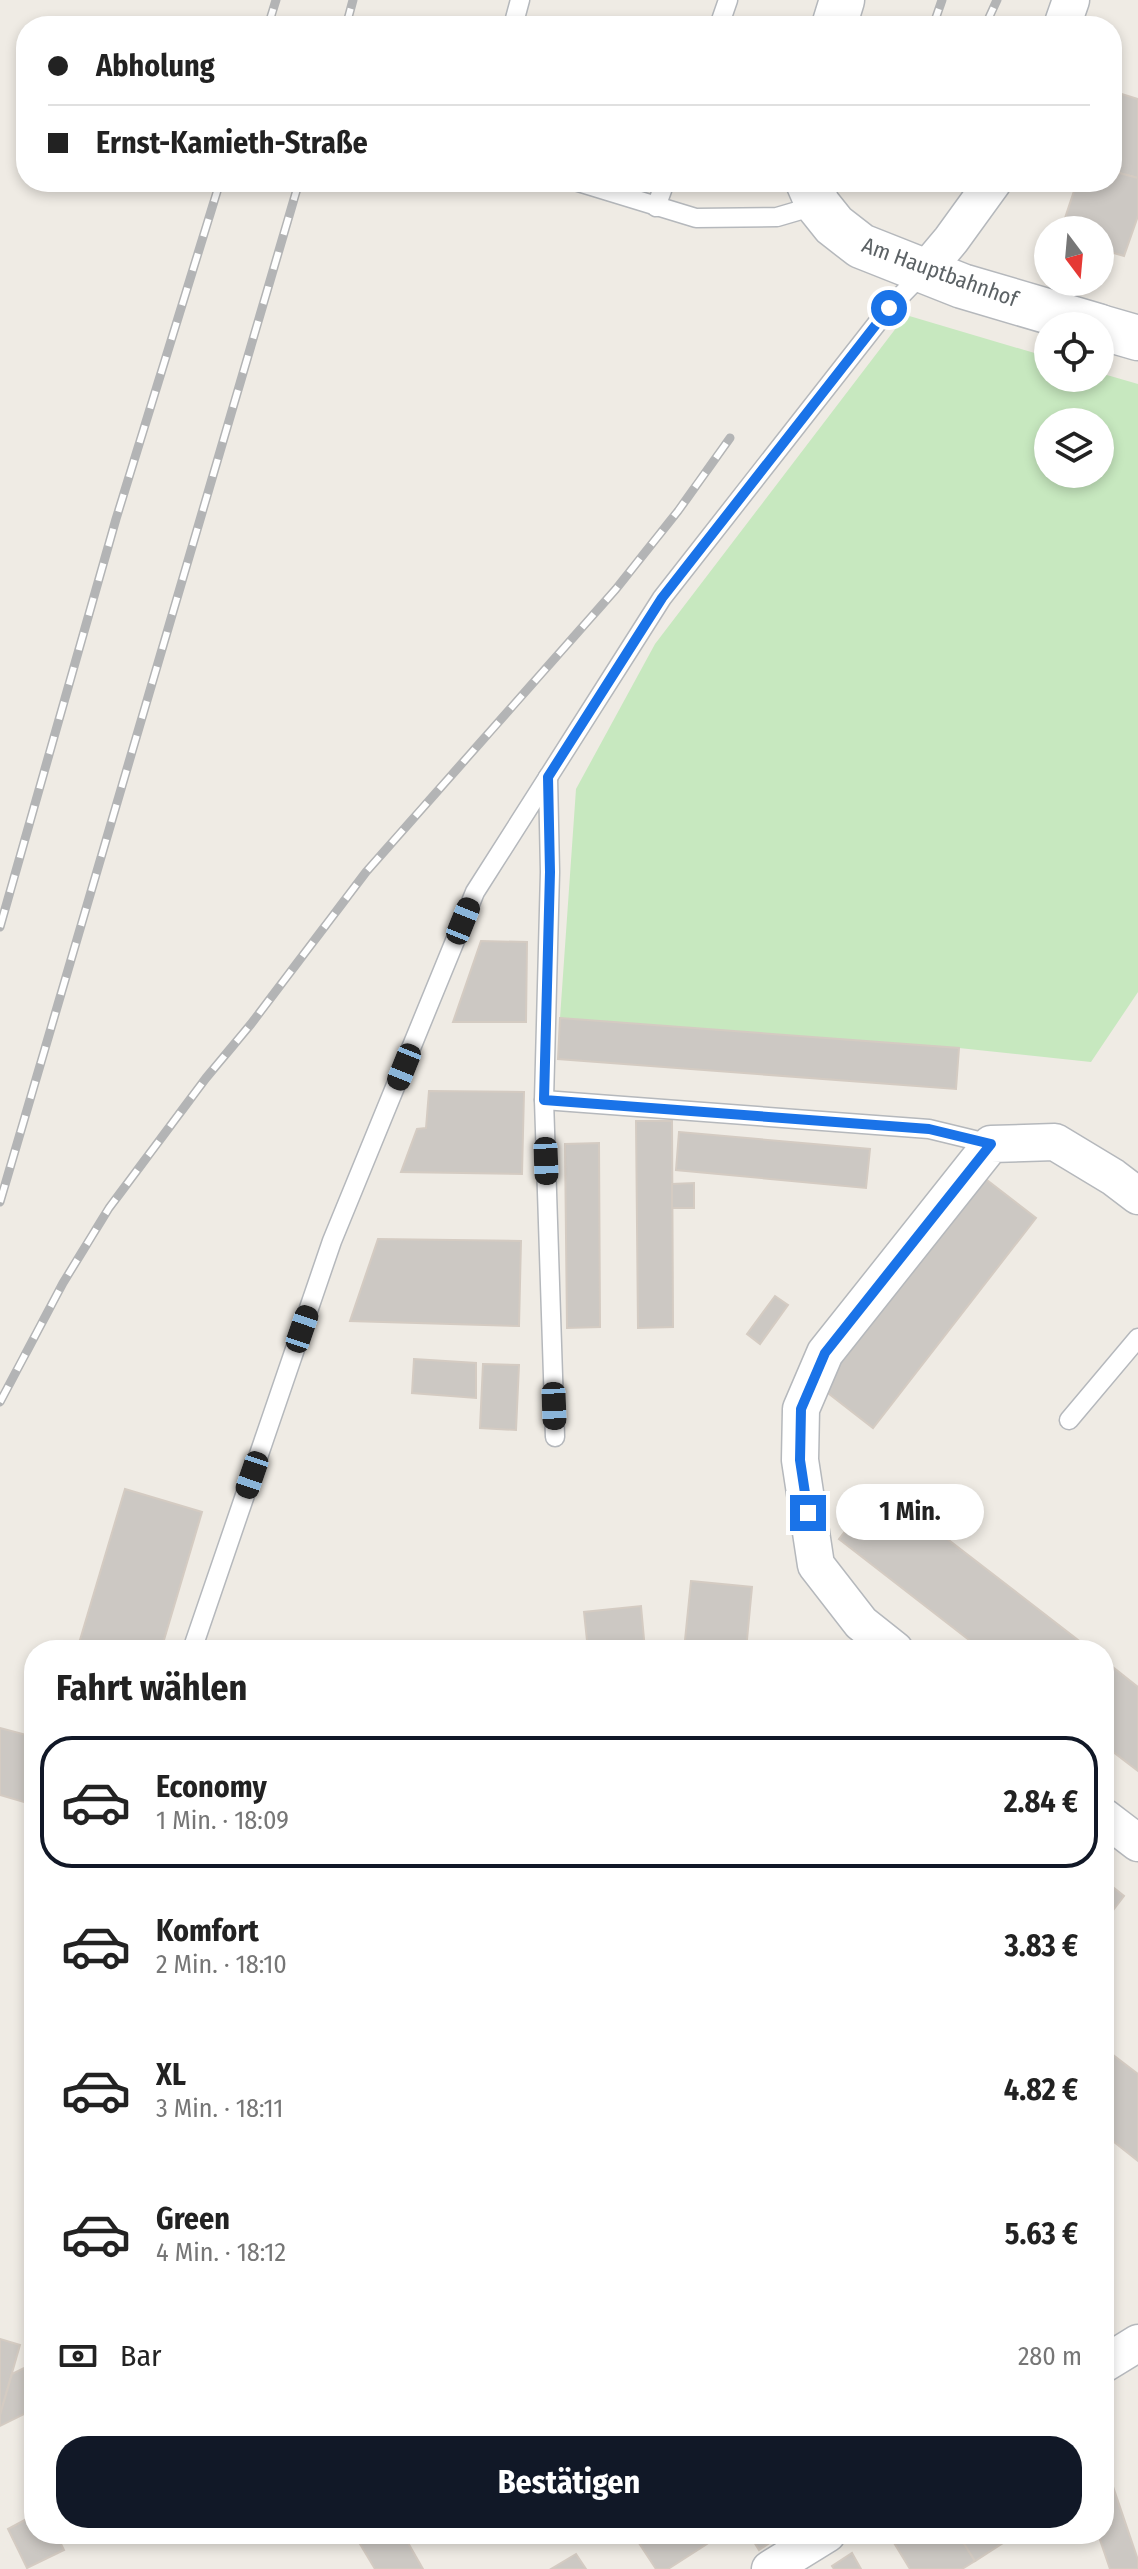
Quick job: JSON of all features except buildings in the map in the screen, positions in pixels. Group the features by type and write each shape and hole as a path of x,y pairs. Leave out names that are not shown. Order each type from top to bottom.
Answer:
{"street":[{"path":"925,271 986,192"},
{"name":"Am Hauptbahnhof","path":"813,194 834,225 861,246 962,286 1051,312"},
{"name":"Am Hauptbahnhof","path":"1114,331 1138,338"},
{"path":"882,1640 861,1623 816,1565 800,1460 801,1409 825,1353 991,1144 1055,1142 1138,1196"},
{"path":"1114,1826 1138,1843"},
{"path":"1114,2358 1138,2343"},
{"path":"770,2569 811,2544"}],"lane":[{"path":"609,192 696,218 728,219 777,217 813,194"},
{"path":"656,207 661,192"},
{"path":"195,1640 332,1241 475,892 662,598 889,308 925,271"},
{"path":"548,777 550,872 544,1100 555,1437"},
{"path":"544,1100 929,1129 991,1144"},
{"path":"1069,1420 1138,1338"}],"green space":[{"path":"906,315 1034,353 1034,392 1114,392 1114,377 1138,384 1138,992 1091,1062 959,1048 560,1018 576,789 655,644"}],"railway":[{"path":"271,16 276,0"},
{"path":"349,16 353,0"},
{"path":"936,16 942,0"},
{"path":"990,16 997,0"},
{"path":"0,927 116,519 217,192"},
{"path":"0,1202 296,192"},
{"path":"0,1402 63,1283 109,1208 206,1078 251,1024 366,872 616,589 678,511 730,438"}],"route":[{"path":"808,1513 800,1460 801,1409 825,1353 991,1144 929,1129 544,1100 550,872 548,777 662,598 889,308"}]}
